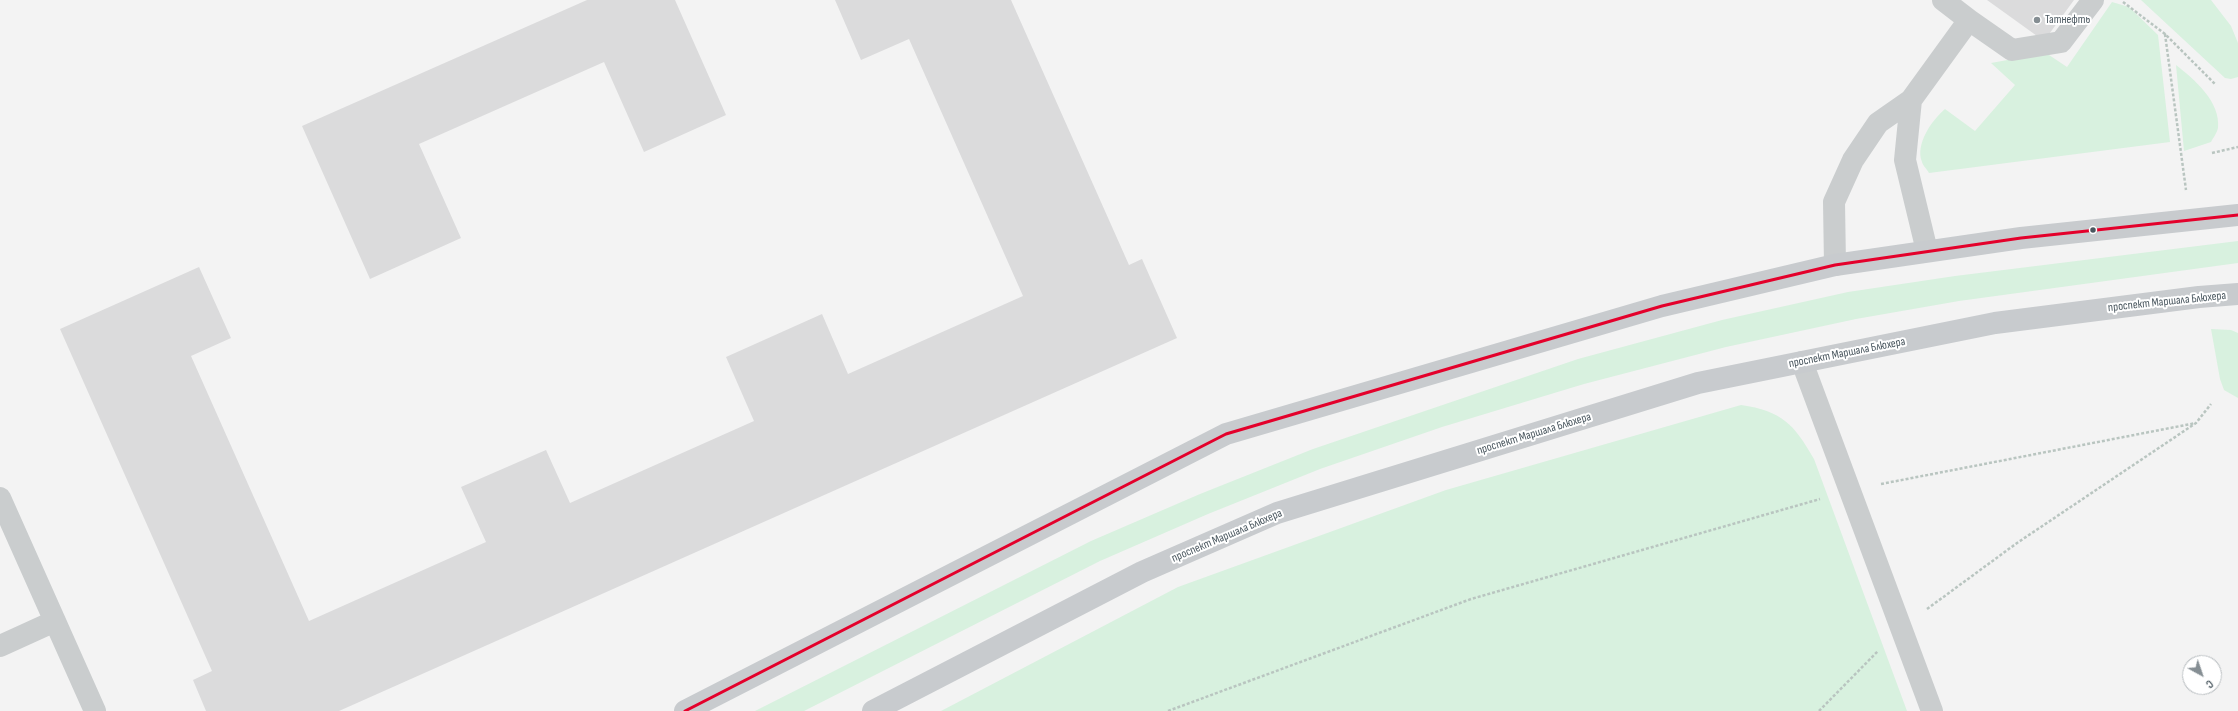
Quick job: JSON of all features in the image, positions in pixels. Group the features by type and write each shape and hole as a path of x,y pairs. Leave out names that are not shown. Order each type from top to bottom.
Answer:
{"main road":[{"path":"685,711 1226,434 1662,306 1835,265 2021,238 2238,215"},
{"name":"проспект Маршала Блюхера","path":"872,711 1142,572 1277,513 1698,383 1995,323 2199,297 2238,294"}],"lane":[{"path":"1944,0 1969,20 2012,50 2061,42 2093,0"},
{"path":"1835,265 1834,202 1853,160 1878,123 1911,100 1969,20"},
{"path":"1911,100 1906,160 1927,251"},
{"path":"1802,362 1851,490 1932,711"},
{"path":"0,498 95,711"},
{"path":"0,646 55,621"}],"path":[{"path":"2120,0 2165,34 2215,84"},
{"path":"2165,34 2186,194"},
{"path":"2212,152 2238,147"},
{"path":"1819,711 1901,628 2017,543 2196,423 2211,404"},
{"path":"1168,711 1471,599 1851,490 2196,423"}],"green space":[{"path":"2141,0 2211,0 2231,26 2238,43 2238,77 2231,79 2225,78"},
{"path":"2112,2 2129,7 2158,35 2170,142 1929,173 1923,165 1920,155 1923,140 1935,119 1945,109 1975,131 2015,85 1991,63 2046,53 2067,67"},
{"path":"2176,65 2191,77 2205,92 2211,100 2218,118 2218,128 2211,142 2184,151"},
{"path":"2238,241 2238,263 1959,301 1856,319 1726,347 1584,384 1442,427 1320,469 1208,514 1100,561 804,711 755,711 1091,541 1200,494 1313,449 1578,359 1722,320 1848,292 1955,276"},
{"path":"2211,329 2231,330 2238,333 2238,398 2224,390 2220,379"},
{"path":"1741,405 1777,415 1793,428 1814,459 1907,711 941,711 1178,587 1446,490"}],"building":[{"path":"587,0 675,0 726,115 644,152 604,62 419,144 461,238 370,279 302,126"},
{"path":"835,0 1011,0 1129,265 1142,259 1177,338 339,711 206,711 193,680 212,671 60,329 199,267 231,338 191,356 309,621 486,542 461,487 546,450 570,503 754,421 726,357 822,314 848,374 1023,296 909,39 861,60"},
{"name":"Татнефть","path":"1987,0 2074,0 2044,41"}],"transit line":[{"path":"685,711 1226,434 1662,306 1835,265 2021,238 2238,215"}],"place":[{"name":"Татнефть","path":"2037,20"}]}
